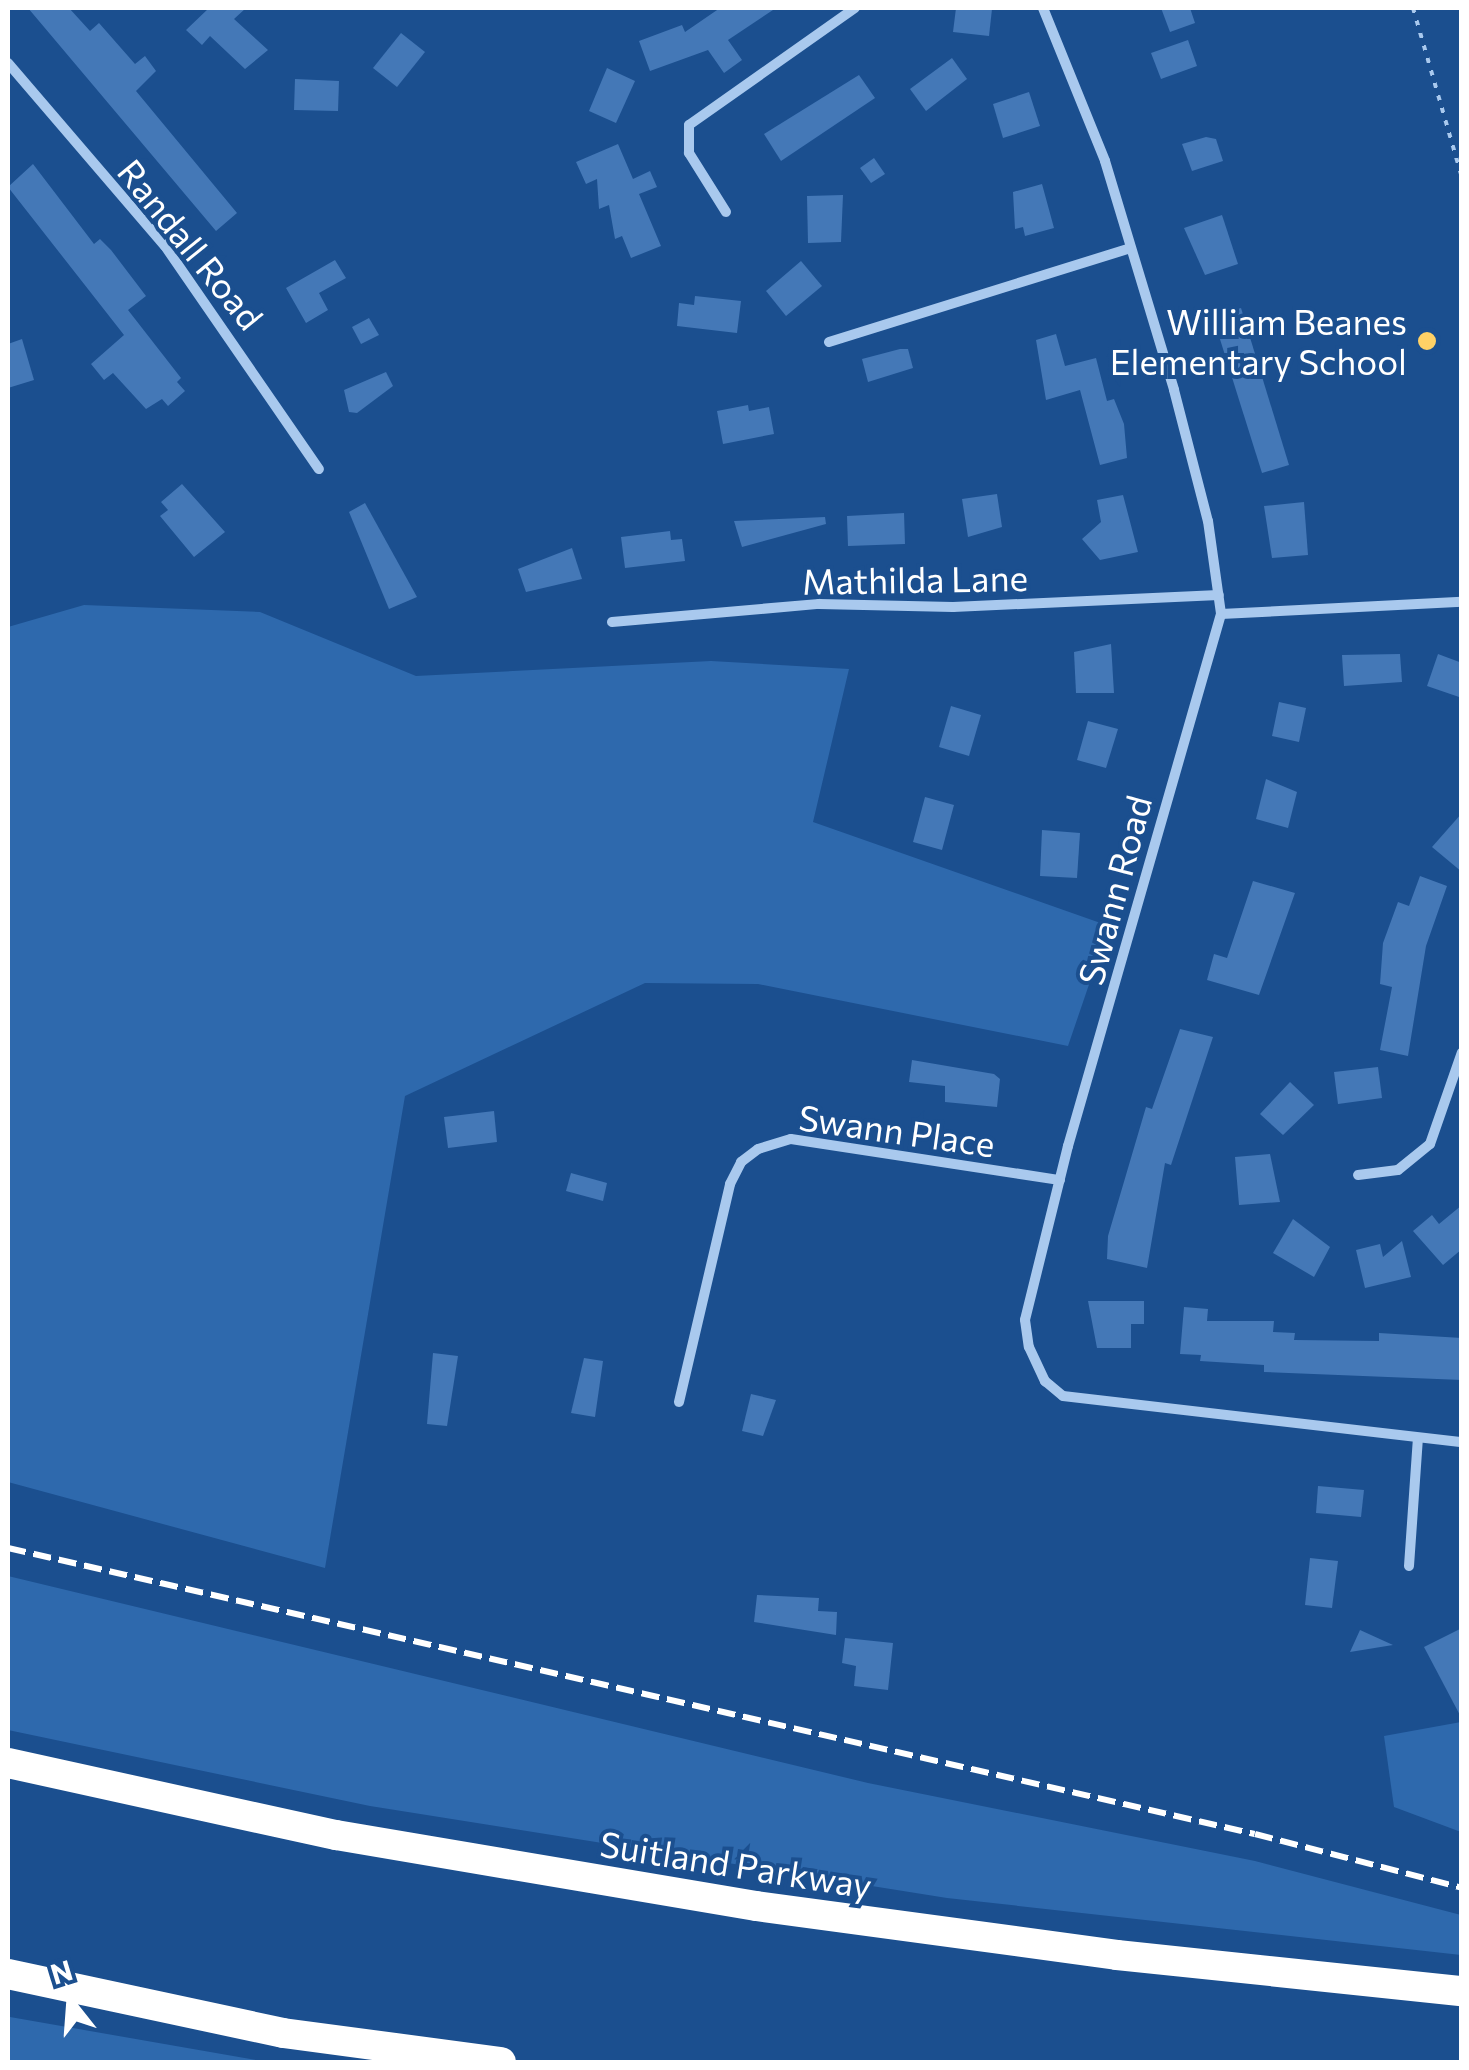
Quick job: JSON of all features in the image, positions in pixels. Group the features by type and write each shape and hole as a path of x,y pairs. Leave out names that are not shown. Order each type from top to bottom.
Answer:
{"highway":[{"name":"Suitland Parkway","path":"8,1763 336,1835 721,1901 1117,1956 1462,1992"},
{"path":"8,1974 283,2034 502,2062"}],"street":[{"path":"726,212 689,153 689,125 855,8"},
{"name":"Swann Road","path":"1044,8 1105,161 1131,248 1208,521 1221,614 1060,1180 1025,1320 1029,1348 1052,1389 1125,1406 1462,1442"},
{"name":"Randall Road","path":"8,63 166,246 319,469"},
{"path":"829,342 1131,248"},
{"name":"Mathilda Lane","path":"612,622 819,604 954,607 1219,595"},
{"path":"1221,614 1462,602"},
{"path":"1358,1175 1398,1170 1430,1144 1462,1052"},
{"name":"Swann Place","path":"679,1402 730,1184 741,1162 758,1149 791,1139 1060,1180"},
{"path":"1409,1566 1418,1438"}],"path":[{"path":"1413,8 1462,178"}],"shaded area":[{"path":"84,605 260,612 416,676 711,661 849,669 813,822 1109,926 1068,1046 758,984 645,983 405,1096 325,1568 8,1482 8,627"},
{"path":"8,1576 868,1783 1255,1861 1461,1915 1461,1955 947,1898 370,1806 8,1730"},
{"path":"1462,1722 1461,1832 1394,1807 1384,1736"},
{"path":"10,2017 267,2062 8,2062"}],"building":[{"path":"28,8 69,8 90,31 99,23 135,64 145,56 156,71 136,91 237,213 216,231"},
{"path":"209,8 246,8 234,19 268,50 245,69 210,36 202,45 186,30"},
{"path":"720,8 776,8 728,40 742,60 724,73 708,50 650,71 639,41 682,25 685,32"},
{"path":"956,8 992,9 989,36 953,32"},
{"path":"1161,8 1190,8 1195,23 1170,32"},
{"path":"401,33 425,52 397,87 373,68"},
{"path":"1188,40 1197,66 1161,79 1151,53"},
{"path":"952,58 967,79 926,111 910,89"},
{"path":"607,68 635,81 616,123 589,111"},
{"path":"859,75 875,98 781,161 764,134"},
{"path":"295,79 339,81 338,111 294,110"},
{"path":"1029,92 1040,126 1003,138 993,104"},
{"path":"1206,137 1216,139 1223,161 1192,171 1182,144"},
{"path":"618,144 633,179 650,171 657,187 639,194 661,246 631,258 622,236 615,239 609,205 599,209 597,179 586,184 576,162"},
{"path":"874,158 885,174 871,183 860,168"},
{"path":"33,164 94,244 100,239 111,250 146,296 128,310 181,378 177,382 185,391 168,406 162,399 146,409 113,373 104,380 91,364 124,335 8,187"},
{"path":"1042,184 1054,228 1025,236 1023,227 1015,229 1013,192"},
{"path":"843,195 841,242 808,243 807,196"},
{"path":"1222,215 1238,264 1205,275 1184,228"},
{"path":"335,260 346,278 319,293 328,310 306,323 286,288"},
{"path":"801,261 822,286 786,316 766,291"},
{"path":"695,296 741,301 737,333 677,326 679,303 694,305"},
{"path":"1241,308 1289,465 1262,473 1213,317"},
{"path":"369,318 379,335 361,344 352,327"},
{"path":"1056,334 1065,366 1096,358 1107,401 1114,399 1124,424 1127,458 1100,465 1080,390 1046,400 1036,340"},
{"path":"22,339 34,380 8,388 8,344"},
{"path":"908,349 913,368 868,382 862,359"},
{"path":"386,372 393,386 357,413 349,412 344,390"},
{"path":"748,405 749,411 769,407 774,434 723,444 717,411"},
{"path":"182,484 225,532 194,557 160,516 168,510 161,502"},
{"path":"997,494 1002,527 968,537 962,499"},
{"path":"1123,495 1138,552 1100,560 1082,539 1101,522 1097,500"},
{"path":"1304,502 1308,555 1272,558 1264,506"},
{"path":"365,503 417,597 389,609 349,512"},
{"path":"904,513 905,544 848,546 847,516"},
{"path":"825,517 826,524 742,547 734,521"},
{"path":"670,531 671,540 682,539 685,561 625,568 621,537"},
{"path":"572,548 582,579 526,592 518,569"},
{"path":"1111,644 1114,693 1076,693 1074,652"},
{"path":"1400,654 1402,682 1344,686 1342,655"},
{"path":"1438,654 1462,663 1462,698 1427,686"},
{"path":"1279,702 1306,708 1299,742 1272,736"},
{"path":"951,706 981,715 969,756 939,747"},
{"path":"1088,721 1118,729 1106,768 1077,760"},
{"path":"1266,779 1297,792 1288,828 1256,819"},
{"path":"925,797 954,805 942,850 913,842"},
{"path":"1462,813 1462,872 1432,847"},
{"path":"1042,830 1080,833 1077,878 1040,876"},
{"path":"1420,876 1447,886 1426,946 1408,1056 1380,1050 1392,987 1380,984 1383,943 1398,902 1409,906"},
{"path":"1253,881 1295,893 1259,995 1207,980 1214,954 1227,958"},
{"path":"1180,1029 1213,1037 1171,1165 1165,1163 1147,1268 1107,1259 1108,1236 1146,1107 1152,1109"},
{"path":"912,1060 994,1074 1000,1079 997,1107 945,1102 945,1086 909,1082"},
{"path":"1378,1067 1382,1098 1338,1104 1334,1072"},
{"path":"1290,1082 1314,1105 1283,1135 1260,1114"},
{"path":"494,1111 497,1142 448,1148 444,1117"},
{"path":"1270,1154 1280,1202 1239,1205 1235,1157"},
{"path":"571,1173 607,1183 603,1201 566,1191"},
{"path":"1462,1205 1462,1249 1443,1265 1413,1231 1432,1215 1439,1224"},
{"path":"1293,1219 1330,1247 1314,1277 1273,1253"},
{"path":"1402,1241 1411,1277 1365,1288 1356,1250 1380,1244 1383,1257"},
{"path":"1088,1301 1144,1301 1144,1324 1131,1324 1131,1348 1097,1348"},
{"path":"1184,1307 1208,1309 1207,1321 1274,1321 1273,1332 1295,1333 1294,1340 1379,1341 1379,1333 1462,1338 1462,1380 1264,1372 1264,1365 1200,1361 1201,1355 1180,1354"},
{"path":"433,1353 458,1356 447,1426 427,1424"},
{"path":"584,1358 603,1361 595,1417 571,1413"},
{"path":"751,1394 776,1400 763,1436 742,1431"},
{"path":"1318,1486 1364,1490 1361,1517 1316,1513"},
{"path":"1310,1558 1338,1561 1332,1608 1305,1605"},
{"path":"757,1595 819,1598 818,1611 837,1612 836,1635 754,1622"},
{"path":"1462,1628 1462,1719 1424,1647"},
{"path":"1360,1630 1393,1645 1350,1652"},
{"path":"845,1638 893,1643 888,1690 854,1686 856,1666 842,1663"}],"railway":[{"path":"8,1548 1255,1834 1462,1888"}],"place":[{"name":"William Beanes Elementary School","path":"1427,341"}]}
